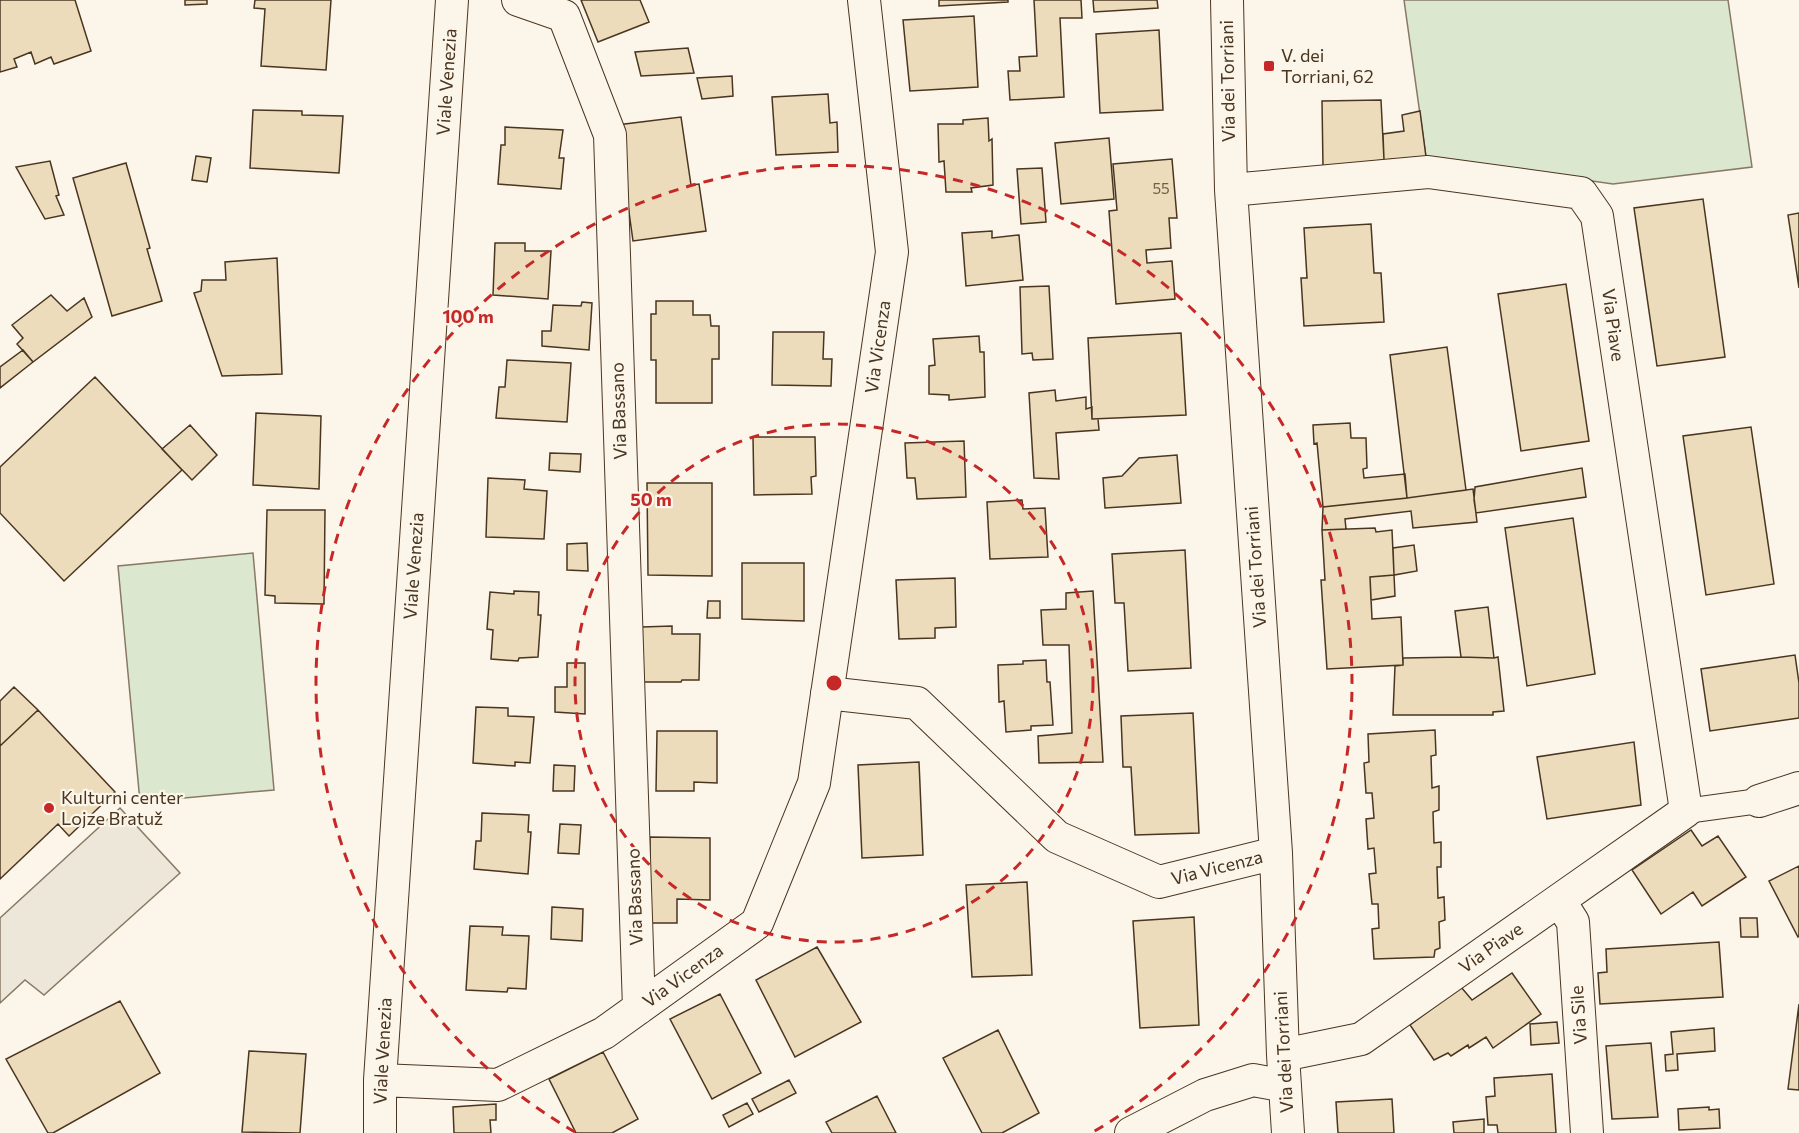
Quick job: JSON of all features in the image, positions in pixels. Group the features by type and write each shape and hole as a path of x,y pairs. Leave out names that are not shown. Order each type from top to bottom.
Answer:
{"street":[{"name":"Viale Venezia","path":"380,1133 380,1080 452,0"},
{"name":"Via Bassano","path":"518,0 564,16 610,135 639,1008"},
{"name":"Via Vicenza","path":"380,1080 498,1085 604,1033 757,923 814,783 892,252 864,0"},
{"name":"Via dei Torriani","path":"1227,0 1231,190 1276,853 1288,1133"},
{"name":"Via Piave","path":"1231,190 1428,172 1581,193 1597,216 1686,811"},
{"name":"Via Vicenza","path":"827,693 916,703 1057,837 1160,882 1276,853"},
{"name":"Via Piave","path":"1283,1055 1361,1039 1686,811 1759,801 1799,788"},
{"name":"Via Sile","path":"1559,900 1573,922 1587,1133"},
{"path":"1131,1133 1205,1095 1253,1080 1285,1086"}],"green space":[{"path":"1404,0 1728,0 1752,167 1613,184 1426,157"},
{"path":"253,553 274,790 140,802 118,566"}],"shaded area":[{"path":"120,808 180,873 44,995 25,980 0,1003 0,918"}],"building":[{"path":"0,0 75,0 91,51 54,64 51,57 35,64 31,52 14,59 17,67 0,72"},
{"path":"185,0 207,0 207,4 185,5"},
{"path":"255,0 331,0 326,70 261,66 265,9 254,8"},
{"path":"581,0 640,0 649,22 598,42"},
{"path":"939,0 1008,0 1008,2 939,6"},
{"path":"1034,0 1081,0 1082,18 1060,18 1064,97 1010,100 1008,71 1020,71 1019,57 1037,56"},
{"path":"1093,0 1157,0 1158,8 1094,12"},
{"path":"974,16 978,87 910,91 903,20"},
{"path":"1159,30 1163,110 1100,113 1096,34"},
{"path":"688,48 694,73 641,76 635,52"},
{"path":"732,76 733,96 702,99 697,78"},
{"path":"828,94 830,123 837,122 838,152 776,155 772,97"},
{"path":"1381,100 1384,160 1323,167 1322,101"},
{"path":"253,110 302,111 302,115 343,116 339,173 250,168"},
{"path":"1420,111 1426,157 1384,160 1383,134 1404,131 1402,115"},
{"path":"681,117 691,185 699,184 706,231 633,241 617,125"},
{"path":"988,118 989,141 992,139 993,185 971,188 972,192 946,192 944,161 939,162 938,124 963,124 963,120"},
{"path":"505,127 563,130 559,158 564,158 561,189 498,184 501,145 505,145"},
{"path":"1109,138 1114,199 1061,204 1055,143"},
{"path":"196,156 211,158 207,182 192,180"},
{"path":"1172,159 1177,218 1169,218 1171,248 1146,250 1147,263 1172,261 1175,299 1116,304 1109,211 1117,210 1113,164"},
{"path":"50,161 59,195 56,196 64,215 45,219 16,167"},
{"path":"126,163 162,301 112,316 73,178"},
{"path":"1042,168 1046,222 1021,224 1017,169"},
{"path":"1703,199 1725,357 1657,366 1634,208"},
{"path":"1799,213 1799,288 1788,215"},
{"path":"1371,224 1374,273 1381,273 1384,322 1304,326 1301,278 1307,278 1304,228"},
{"path":"992,231 992,238 1019,235 1023,280 966,286 962,233"},
{"path":"495,243 525,243 525,251 551,251 548,299 493,295"},
{"path":"277,258 282,374 222,376 194,293 201,291 202,280 226,280 225,262"},
{"path":"1566,284 1589,441 1521,451 1498,294"},
{"path":"1049,286 1053,359 1033,360 1032,353 1022,354 1020,287"},
{"path":"51,295 67,311 84,298 92,317 33,362 17,344 23,338 12,325"},
{"path":"656,301 693,301 693,315 710,315 711,326 719,326 719,359 712,359 712,403 656,403 656,360 651,360 651,314 656,314"},
{"path":"582,302 592,303 589,350 542,346 542,331 551,331 553,305 581,306"},
{"path":"773,332 824,332 823,359 832,359 831,386 772,385"},
{"path":"1181,333 1186,415 1092,419 1088,338"},
{"path":"979,336 980,352 984,352 985,397 949,400 949,395 929,394 929,366 935,365 933,339"},
{"path":"1447,347 1466,490 1407,498 1390,355"},
{"path":"23,350 33,362 0,388 0,367"},
{"path":"507,360 571,363 567,422 496,418 499,387 505,387"},
{"path":"95,377 182,470 64,581 0,513 0,467"},
{"path":"1055,390 1056,401 1086,397 1086,409 1092,407 1092,419 1098,419 1099,430 1056,433 1059,479 1034,478 1029,393"},
{"path":"256,413 321,416 319,489 253,485"},
{"path":"1350,423 1351,438 1366,438 1367,468 1363,469 1364,478 1405,474 1407,498 1323,507 1313,425"},
{"path":"190,425 217,455 192,480 162,449"},
{"path":"1751,427 1774,584 1706,595 1683,436"},
{"path":"753,437 815,437 816,476 811,477 812,494 754,495"},
{"path":"964,441 966,497 917,499 915,478 907,478 905,443"},
{"path":"550,453 581,454 580,472 549,470"},
{"path":"1177,455 1181,503 1105,508 1103,478 1122,476 1139,458"},
{"path":"1582,468 1586,497 1476,513 1475,487"},
{"path":"488,478 525,480 524,489 547,491 544,539 486,537"},
{"path":"647,483 712,483 712,576 648,575"},
{"path":"1473,489 1477,522 1413,528 1411,511 1345,519 1346,529 1322,530 1323,507"},
{"path":"1022,500 1023,509 1045,508 1048,557 990,559 987,502"},
{"path":"267,510 325,510 324,604 275,603 275,596 265,595"},
{"path":"1573,518 1595,674 1527,686 1505,528"},
{"path":"1375,528 1376,532 1392,530 1394,575 1370,577 1372,619 1401,617 1403,665 1327,669 1321,580 1325,580 1322,530"},
{"path":"587,543 588,571 567,570 567,544"},
{"path":"1414,545 1417,571 1394,575 1393,548"},
{"path":"1185,550 1191,668 1128,671 1124,603 1115,603 1112,554"},
{"path":"742,563 804,563 804,621 742,619"},
{"path":"1394,575 1395,596 1371,600 1370,577"},
{"path":"955,578 956,627 935,628 935,638 899,639 896,580"},
{"path":"514,591 539,592 538,615 541,615 538,657 519,658 518,661 491,659 493,630 487,629 490,592 514,594"},
{"path":"1093,591 1103,762 1039,763 1038,736 1072,733 1069,645 1043,645 1041,610 1066,609 1066,593"},
{"path":"708,601 720,601 720,618 707,618"},
{"path":"1488,607 1494,658 1461,657 1455,611"},
{"path":"672,626 672,634 700,634 699,680 642,682 642,627"},
{"path":"1795,655 1799,683 1799,718 1710,731 1701,669"},
{"path":"1498,657 1504,711 1493,712 1493,715 1393,715 1395,666 1403,665 1403,658"},
{"path":"1046,660 1053,725 1031,726 1031,730 1006,732 1004,701 999,702 998,665"},
{"path":"567,663 585,663 585,714 555,712 555,687 567,687"},
{"path":"14,687 38,710 0,746 0,701"},
{"path":"476,707 508,708 508,716 534,717 530,763 515,762 515,766 473,763"},
{"name":"Kulturni center Lojze Bratuž","path":"38,710 115,792 69,836 58,824 0,879 0,746"},
{"path":"1193,713 1199,833 1135,835 1131,767 1123,767 1121,716"},
{"path":"1435,730 1436,755 1431,756 1432,788 1439,786 1439,810 1433,812 1434,843 1441,842 1441,867 1437,867 1438,898 1444,897 1445,920 1439,922 1440,948 1435,950 1434,957 1374,959 1372,929 1379,928 1378,904 1372,904 1369,874 1376,873 1374,848 1368,849 1366,819 1374,818 1372,793 1366,793 1364,763 1369,762 1368,734"},
{"path":"657,731 717,731 717,783 694,782 694,791 656,791"},
{"path":"1634,742 1641,805 1547,819 1537,757"},
{"path":"919,762 923,855 862,858 858,765"},
{"path":"554,765 575,766 574,791 553,791"},
{"path":"482,813 529,815 528,832 531,832 528,874 474,869 476,841 481,841"},
{"path":"560,824 581,825 579,854 558,853"},
{"path":"1691,830 1702,846 1718,836 1746,877 1702,906 1693,892 1661,914 1632,870"},
{"path":"650,837 710,838 710,900 677,899 677,923 645,923 650,890"},
{"path":"1799,866 1799,936 1798,937 1769,881"},
{"path":"1027,882 1032,975 972,977 966,885"},
{"path":"552,907 583,909 582,941 551,939"},
{"path":"1194,917 1199,1025 1140,1028 1133,921"},
{"path":"1740,918 1757,918 1758,937 1741,937"},
{"path":"470,926 503,927 502,935 529,936 526,989 508,988 507,992 466,990"},
{"path":"1719,942 1723,997 1600,1004 1598,973 1607,972 1606,949"},
{"path":"817,947 861,1022 795,1057 756,980"},
{"path":"1512,973 1541,1014 1493,1048 1486,1037 1451,1056 1448,1053 1434,1060 1410,1025 1461,987 1472,1000"},
{"path":"720,994 761,1073 712,1099 670,1019"},
{"path":"120,1001 160,1073 53,1133 48,1133 6,1059"},
{"path":"1799,1004 1799,1090 1788,1089"},
{"path":"1557,1022 1559,1043 1531,1045 1530,1024"},
{"path":"1714,1028 1715,1051 1677,1054 1678,1070 1666,1071 1665,1055 1673,1054 1671,1032"},
{"path":"998,1030 1039,1113 1002,1133 982,1133 943,1058"},
{"path":"1651,1043 1658,1117 1612,1119 1606,1046"},
{"path":"249,1051 306,1054 300,1133 242,1132"},
{"path":"603,1052 638,1119 612,1133 576,1133 549,1079"},
{"path":"1552,1074 1556,1133 1498,1133 1497,1125 1488,1125 1486,1097 1495,1096 1494,1078"},
{"path":"789,1080 796,1093 759,1112 752,1099"},
{"path":"877,1096 896,1133 832,1133 826,1122"},
{"path":"1392,1099 1394,1133 1338,1133 1336,1102"},
{"path":"747,1103 753,1114 729,1127 723,1115"},
{"path":"496,1104 496,1120 490,1120 491,1133 454,1133 453,1107"},
{"path":"1709,1107 1709,1110 1719,1109 1720,1128 1679,1130 1678,1109"},
{"path":"1484,1119 1484,1133 1454,1133 1453,1122"}],"place":[{"name":"V. dei Torriani, 62","path":"1269,66"},
{"name":"Kulturni center Lojze Bratuž","path":"49,808"}]}
